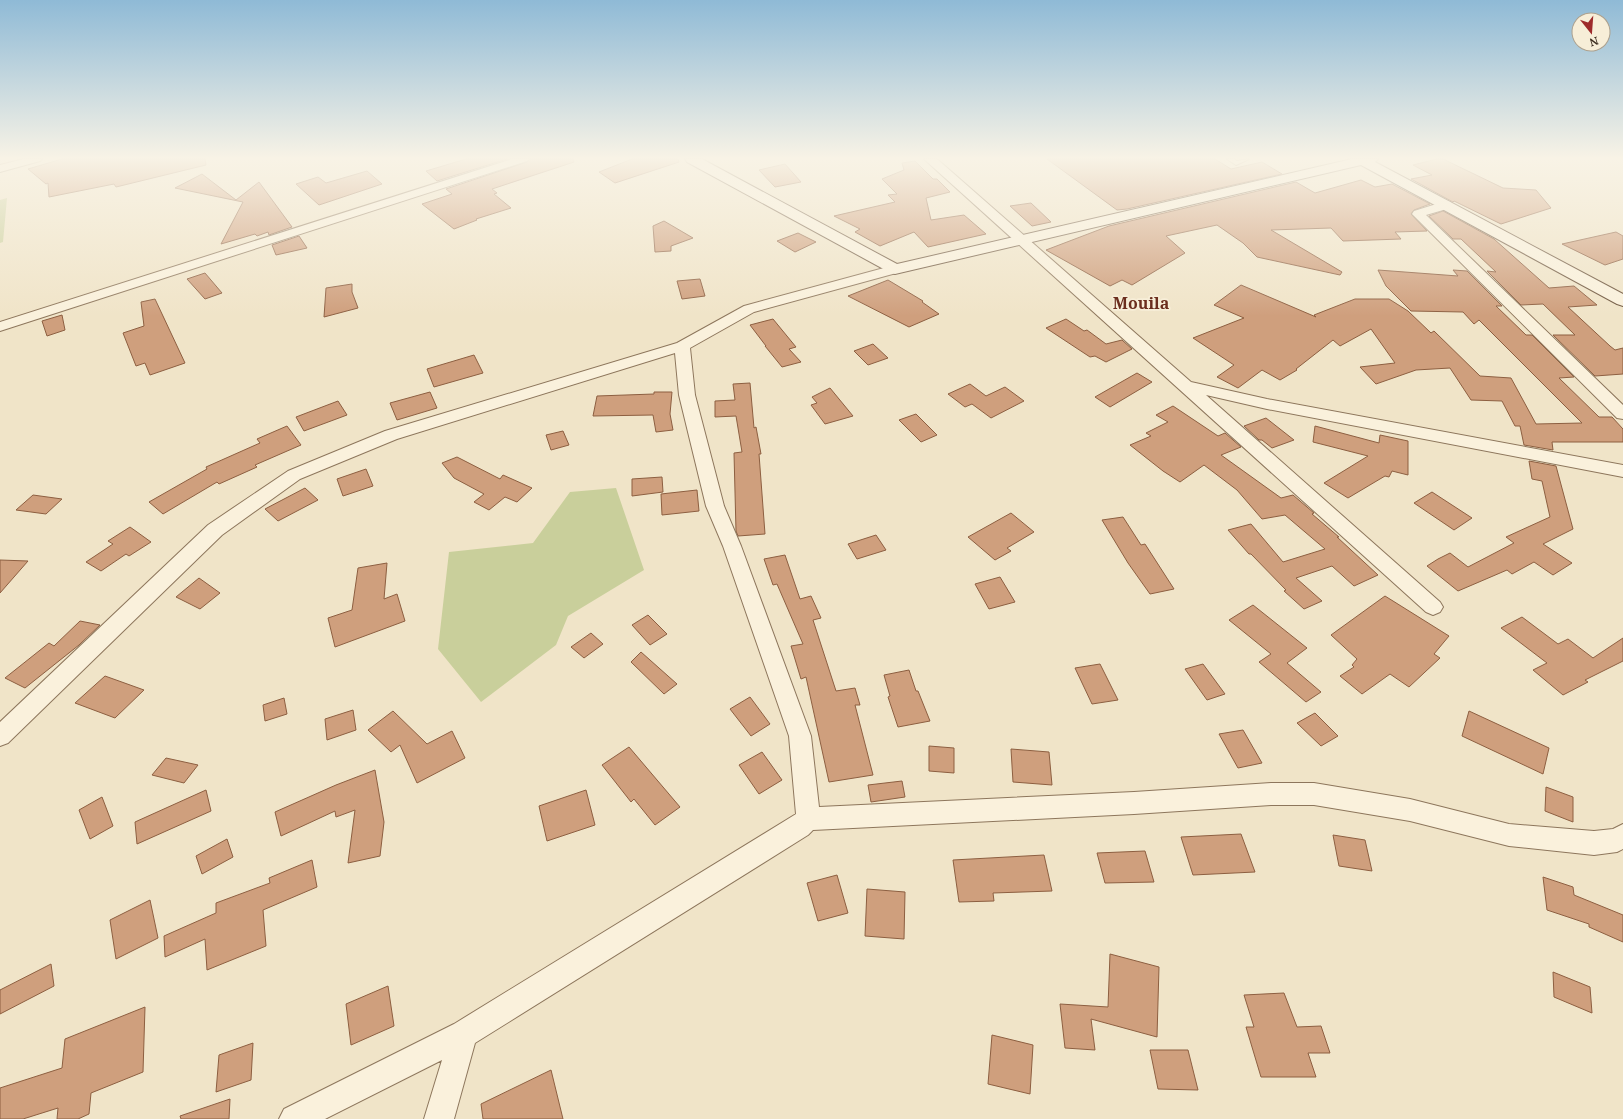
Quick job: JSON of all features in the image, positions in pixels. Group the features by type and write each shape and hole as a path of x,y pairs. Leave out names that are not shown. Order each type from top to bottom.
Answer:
{"street":[{"path":"0,327 360,211"},
{"path":"788,211 895,269"},
{"path":"989,211 1433,607"},
{"path":"0,736 215,530 294,475 391,435 682,346 749,309 895,269 1145,211"},
{"path":"1427,211 1418,214 1623,414"},
{"path":"1458,211 1623,300"},
{"path":"682,346 687,395 715,506 732,546 800,736 808,819"},
{"path":"1186,386 1267,404 1623,471"},
{"path":"294,1119 464,1034 799,827 808,819 1134,803 1278,794 1314,794 1410,810 1509,835 1594,843 1617,840 1623,836"},
{"path":"439,1119 464,1034"}],"green space":[{"path":"0,211 6,211 3,242 0,243"},
{"path":"616,488 644,570 568,616 556,645 481,702 438,649 449,552 533,543 570,492"}],"building":[{"path":"238,211 280,211 292,227 269,235 268,232 257,236 255,234 221,244"},
{"path":"431,211 501,211 476,219 477,220 454,229"},
{"path":"855,211 929,211 931,220 964,215 986,234 928,247 914,232 880,246 855,232 860,229 834,216"},
{"path":"1016,211 1040,211 1051,222 1032,226"},
{"path":"1172,211 1413,211 1411,214 1427,231 1395,232 1401,239 1343,241 1331,228 1271,230 1342,272 1340,275 1257,257 1243,243 1217,225 1166,236 1185,253 1132,285 1122,280 1110,286 1046,250 1109,226"},
{"path":"1443,211 1494,239 1549,288 1574,286 1597,305 1568,307 1615,350 1623,348 1623,374 1595,376 1553,335 1575,335 1543,304 1521,305 1487,271 1496,272 1461,239 1453,239 1429,216"},
{"path":"1475,211 1541,211 1501,224"},
{"path":"664,221 693,238 671,246 671,251 655,252 653,226"},
{"path":"1616,232 1623,236 1623,259 1605,265 1562,244"},
{"path":"798,233 816,242 795,252 777,241"},
{"path":"299,236 307,248 276,255 272,245"},
{"path":"1378,270 1458,276 1453,270 1467,271 1502,306 1496,306 1526,335 1532,335 1574,377 1559,378 1599,417 1612,417 1623,429 1623,442 1552,442 1553,450 1524,445 1520,426 1515,426 1502,401 1471,400 1450,368 1416,370 1376,384 1360,367 1395,363 1371,329 1340,346 1333,340 1296,369 1297,370 1280,380 1262,370 1238,388 1217,377 1234,365 1193,338 1244,318 1214,305 1241,285 1316,317 1314,315 1355,299 1389,299 1408,311 1431,333 1434,331 1480,376 1511,378 1536,424 1582,423 1479,320 1474,324 1463,312 1411,311 1386,286"},
{"path":"205,273 222,293 205,299 187,279"},
{"path":"700,279 705,296 682,299 677,281"},
{"path":"888,280 923,301 922,302 939,314 909,327 848,296"},
{"path":"352,284 352,292 358,308 324,317 326,288"},
{"path":"155,299 185,363 150,375 145,363 136,366 123,333 144,326 141,302"},
{"path":"62,315 65,330 47,336 42,321"},
{"path":"773,319 796,347 789,349 801,362 782,367 750,325"},
{"path":"1066,319 1084,331 1087,330 1106,344 1122,340 1132,349 1106,362 1095,356 1090,357 1046,328"},
{"path":"873,344 888,358 868,365 854,351"},
{"path":"474,355 483,373 434,387 427,369"},
{"path":"1137,373 1152,382 1110,407 1095,397"},
{"path":"750,383 754,428 756,427 761,454 759,454 765,534 738,536 736,531 734,453 742,452 736,416 715,417 715,401 735,400 733,384"},
{"path":"970,384 986,396 1005,387 1024,401 991,418 972,404 965,407 948,394"},
{"path":"830,388 853,416 825,424 811,405 817,403 812,397"},
{"path":"430,392 437,408 397,420 390,403"},
{"path":"654,392 672,392 670,414 673,430 656,432 653,415 593,416 597,396 654,394"},
{"path":"338,401 347,415 304,431 296,417"},
{"path":"1173,406 1218,436 1225,433 1241,447 1221,455 1281,498 1293,495 1314,513 1312,514 1339,537 1337,537 1378,575 1354,586 1332,566 1296,578 1322,601 1304,609 1284,591 1286,590 1251,554 1249,554 1228,530 1251,524 1283,562 1325,549 1285,515 1262,519 1237,490 1204,465 1180,482 1163,471 1130,445 1151,436 1146,433 1168,422 1156,415"},
{"path":"916,414 937,435 921,442 899,420"},
{"path":"1266,418 1294,440 1272,448 1262,440 1259,440 1244,426"},
{"path":"287,426 301,445 255,465 257,467 219,484 217,482 163,514 149,502 207,469 206,467 260,443 257,439"},
{"path":"1315,426 1379,443 1380,435 1408,441 1408,475 1392,471 1389,477 1385,476 1348,498 1324,483 1368,456 1313,442"},
{"path":"563,431 569,445 551,450 546,435"},
{"path":"457,457 500,479 503,475 532,488 517,502 505,497 489,510 474,502 484,494 454,478 442,463"},
{"path":"1529,461 1556,466 1573,529 1543,544 1572,563 1553,575 1534,562 1512,574 1507,570 1458,591 1427,566 1450,553 1468,567 1514,543 1506,537 1550,517 1542,481 1532,479"},
{"path":"366,469 373,486 343,496 337,479"},
{"path":"662,477 663,492 632,496 632,479"},
{"path":"305,488 318,500 278,521 265,509"},
{"path":"697,490 699,511 662,515 661,494"},
{"path":"1432,492 1472,518 1454,530 1414,503"},
{"path":"33,495 62,499 46,514 16,510"},
{"path":"1011,513 1034,532 1007,548 1011,551 995,560 968,537"},
{"path":"1123,517 1141,545 1145,544 1174,589 1150,594 1128,563 1102,520"},
{"path":"130,527 151,542 129,556 126,554 101,571 86,562 113,544 108,541"},
{"path":"876,535 886,550 857,559 848,544"},
{"path":"785,555 800,599 811,596 821,618 813,620 836,691 855,688 860,705 855,705 873,775 829,782 806,677 801,679 791,646 803,644 777,584 773,585 764,559"},
{"path":"0,560 28,561 0,593"},
{"path":"387,563 384,599 397,594 405,621 335,647 328,618 352,610 358,568"},
{"path":"1000,577 1015,602 989,609 975,584"},
{"path":"199,578 220,593 200,609 176,597"},
{"path":"1385,596 1449,636 1434,654 1440,658 1409,687 1390,674 1362,694 1340,676 1354,667 1352,665 1357,659 1331,635"},
{"path":"1253,605 1307,648 1287,663 1321,692 1306,702 1259,662 1271,654 1229,620"},
{"path":"648,615 667,634 650,645 632,625"},
{"path":"1522,617 1558,644 1568,639 1593,658 1623,638 1623,661 1585,680 1588,682 1563,695 1533,670 1547,663 1501,628"},
{"path":"80,621 100,625 79,645 25,688 5,678 49,643 54,646"},
{"path":"591,633 603,644 584,658 571,647"},
{"path":"641,652 677,684 664,694 631,662"},
{"path":"1100,664 1118,700 1092,704 1075,668"},
{"path":"1203,664 1225,694 1207,700 1185,669"},
{"path":"909,670 916,691 918,691 930,721 898,727 888,697 890,696 884,675"},
{"path":"105,676 144,690 115,718 75,703"},
{"path":"750,697 770,724 751,736 730,709"},
{"path":"284,698 287,714 265,721 263,705"},
{"path":"353,710 356,730 327,740 325,719"},
{"path":"393,711 427,744 452,731 465,758 417,783 400,745 391,752 368,730"},
{"path":"1469,711 1549,748 1543,774 1462,736"},
{"path":"1315,713 1338,736 1321,746 1297,723"},
{"path":"1243,730 1262,763 1238,768 1219,734"},
{"path":"929,746 954,748 954,773 929,771"},
{"path":"629,747 680,807 655,825 634,799 631,802 602,765"},
{"path":"1011,749 1049,752 1052,785 1013,782"},
{"path":"762,752 782,780 759,794 739,765"},
{"path":"166,758 198,765 184,783 152,775"},
{"path":"375,770 384,822 380,856 348,863 355,810 336,817 335,811 281,836 275,812 336,785"},
{"path":"902,781 905,797 871,802 868,785"},
{"path":"1546,787 1573,797 1573,822 1545,811"},
{"path":"206,790 211,811 137,844 135,822"},
{"path":"586,790 595,825 547,841 539,806"},
{"path":"102,797 113,826 90,839 79,810"},
{"path":"1241,834 1255,872 1193,875 1181,837"},
{"path":"1333,835 1365,840 1372,871 1339,866"},
{"path":"227,839 233,857 202,874 196,856"},
{"path":"1145,851 1154,882 1105,883 1097,853"},
{"path":"1044,855 1052,891 993,893 994,901 959,902 953,860"},
{"path":"312,860 317,887 263,910 266,946 207,970 205,939 165,957 164,936 216,913 216,903 270,883 269,878"},
{"path":"837,875 848,913 818,921 807,883"},
{"path":"1543,877 1573,887 1574,895 1623,915 1623,942 1589,927 1589,924 1547,910"},
{"path":"867,889 905,892 904,939 865,936"},
{"path":"150,900 158,938 116,959 110,920"},
{"path":"1110,954 1159,967 1157,1037 1091,1019 1095,1050 1065,1048 1060,1004 1108,1007"},
{"path":"51,964 54,986 0,1014 0,990"},
{"path":"1553,972 1590,987 1592,1013 1554,997"},
{"path":"388,986 394,1026 351,1045 346,1004"},
{"path":"1284,993 1297,1027 1321,1026 1330,1053 1308,1053 1316,1077 1261,1077 1246,1027 1254,1027 1244,995"},
{"path":"145,1007 143,1072 91,1093 89,1114 78,1119 57,1119 58,1108 23,1119 0,1119 0,1088 62,1068 65,1039"},
{"path":"992,1035 1033,1045 1030,1094 988,1084"},
{"path":"253,1043 251,1080 216,1092 219,1055"},
{"path":"1150,1050 1188,1050 1198,1090 1158,1089"},
{"path":"551,1070 563,1119 483,1119 481,1104"},
{"path":"230,1099 229,1119 181,1119 180,1116"}],"district":[{"name":"Mouila","path":"1141,303"}]}
